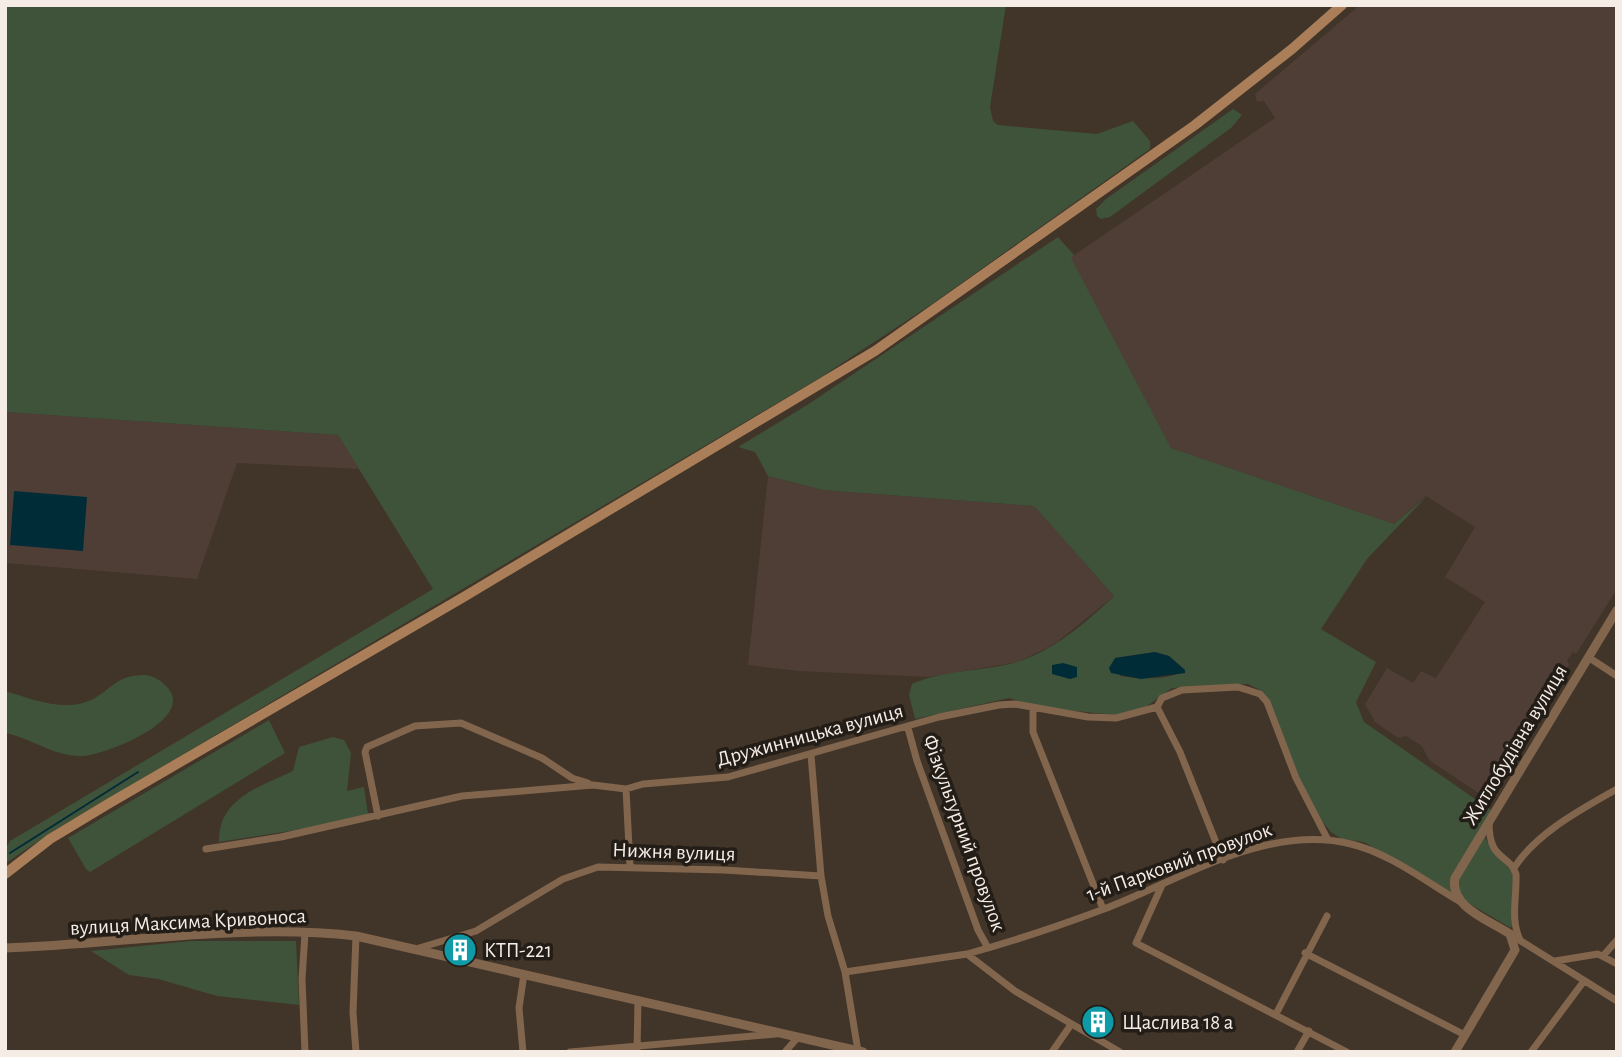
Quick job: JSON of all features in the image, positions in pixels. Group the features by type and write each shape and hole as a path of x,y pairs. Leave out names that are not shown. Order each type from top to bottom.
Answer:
{"main road":[{"path":"5,874 50,839 474,592 863,358 1143,163 1245,87 1342,5"}],"street":[{"name":"Житлобудівна вулиця","path":"1459,901 1454,890 1455,878 1617,610"},
{"path":"1588,657 1617,676"},
{"name":"Дружинницька вулиця","path":"206,849 379,816 447,798 593,785 626,789 643,784 728,777 939,718 999,705 1015,704 1033,709 1116,718 1157,707 1162,698 1182,690 1230,686 1250,689 1267,702 1296,778 1328,840"},
{"path":"1157,707 1180,752 1223,860"},
{"path":"1033,709 1033,732 1103,909"},
{"path":"379,816 365,752 367,747 415,726 429,723 461,723 479,728 542,758 572,778 593,785"},
{"name":"Фізкультурний провулок","path":"908,728 917,761 978,930 988,948"},
{"path":"811,755 821,876 828,916 845,972 860,1051"},
{"path":"626,789 630,866"},
{"path":"1520,940 1515,929 1517,887 1514,868 1521,856 1583,808 1617,789"},
{"path":"1489,822 1489,836 1495,852 1514,868"},
{"name":"1-й Парковий провулок","path":"845,972 968,954 1103,909 1223,860 1281,842 1328,840 1372,851 1459,901 1617,1000"},
{"name":"Нижня вулиця","path":"419,948 476,931 582,870 630,866 821,876"},
{"path":"1162,885 1136,943 1347,1052"},
{"path":"1276,1014 1327,916"},
{"path":"305,933 302,979 305,1052"},
{"name":"вулиця Максима Кривоноса","path":"5,948 199,935 305,933 356,936 419,948 860,1051"},
{"path":"1455,1052 1513,956 1514,943 1510,934"},
{"path":"356,936 353,1012 356,1052"},
{"path":"1603,956 1617,940"},
{"path":"1306,953 1465,1035"},
{"path":"968,954 1015,991 1070,1026 1120,1052"},
{"path":"1555,961 1577,955 1603,956 1617,964"},
{"path":"523,1052 519,1008 524,974"},
{"path":"1531,1052 1584,981"},
{"path":"637,1049 639,1000"},
{"path":"1052,1052 1070,1026"},
{"path":"1297,1052 1309,1031"},
{"path":"570,1052 637,1049 784,1033"},
{"path":"785,1052 798,1037"}],"shaded area":[{"path":"1360,5 1416,5 1418,8 1422,5 1617,5 1617,589 1576,654 1573,652 1567,660 1569,665 1486,798 1429,760 1422,746 1406,736 1398,738 1375,722 1365,704 1387,668 1413,683 1421,671 1436,678 1485,602 1445,577 1475,527 1426,496 1394,524 1171,448 1070,258 1275,118 1264,101 1257,102 1255,94"},
{"path":"5,412 338,435 359,469 237,463 197,579 5,563"},
{"path":"768,476 823,490 1034,506 1114,596 1056,643 1018,662 928,677 799,671 748,665"}],"green space":[{"path":"5,5 1006,5 990,107 993,121 998,125 1097,134 1133,121 1150,141 1150,149 932,304 821,377 55,830 6,863 5,849 10,841 433,589 338,435 5,412"},
{"path":"1233,109 1242,115 1231,128 1110,217 1101,219 1097,216 1096,209 1106,199"},
{"path":"1058,237 1074,255 1071,258 1171,448 1394,524 1427,496 1367,559 1321,629 1376,662 1356,702 1364,722 1491,810 1485,837 1512,873 1515,885 1515,909 1511,928 1364,842 1342,839 1331,832 1317,815 1298,775 1270,701 1260,690 1248,684 1172,688 1144,708 1114,715 1039,707 1009,698 915,719 909,695 912,684 937,676 1017,662 1044,651 1114,596 1034,506 823,490 768,476 755,452 738,447 807,405","holes":["1155,652 1169,656 1185,670 1171,676 1154,678 1120,676 1115,658"]},
{"path":"145,675 163,683 173,700 169,712 159,723 126,742 93,754 72,756 5,733 5,691 41,702 78,704 90,701 125,678"},
{"path":"269,720 285,753 90,872 86,869 68,838"},
{"path":"333,737 344,740 351,753 347,791 364,787 368,814 336,824 219,842 220,827 233,805 254,789 293,771 299,747"},
{"path":"191,941 296,941 299,1005 217,996 158,979 129,975 91,951"}],"water":[{"path":"14,491 87,497 83,551 10,545"},
{"path":"1155,652 1169,656 1185,673 1141,679 1111,673 1109,668 1115,658"},
{"path":"1063,663 1077,667 1077,677 1070,679 1052,674 1052,665"}],"waterway":[{"path":"10,853 138,772"}],"place":[{"name":"КТП-221","path":"460,950"},
{"name":"Щаслива 18 а","path":"1098,1022"}]}
